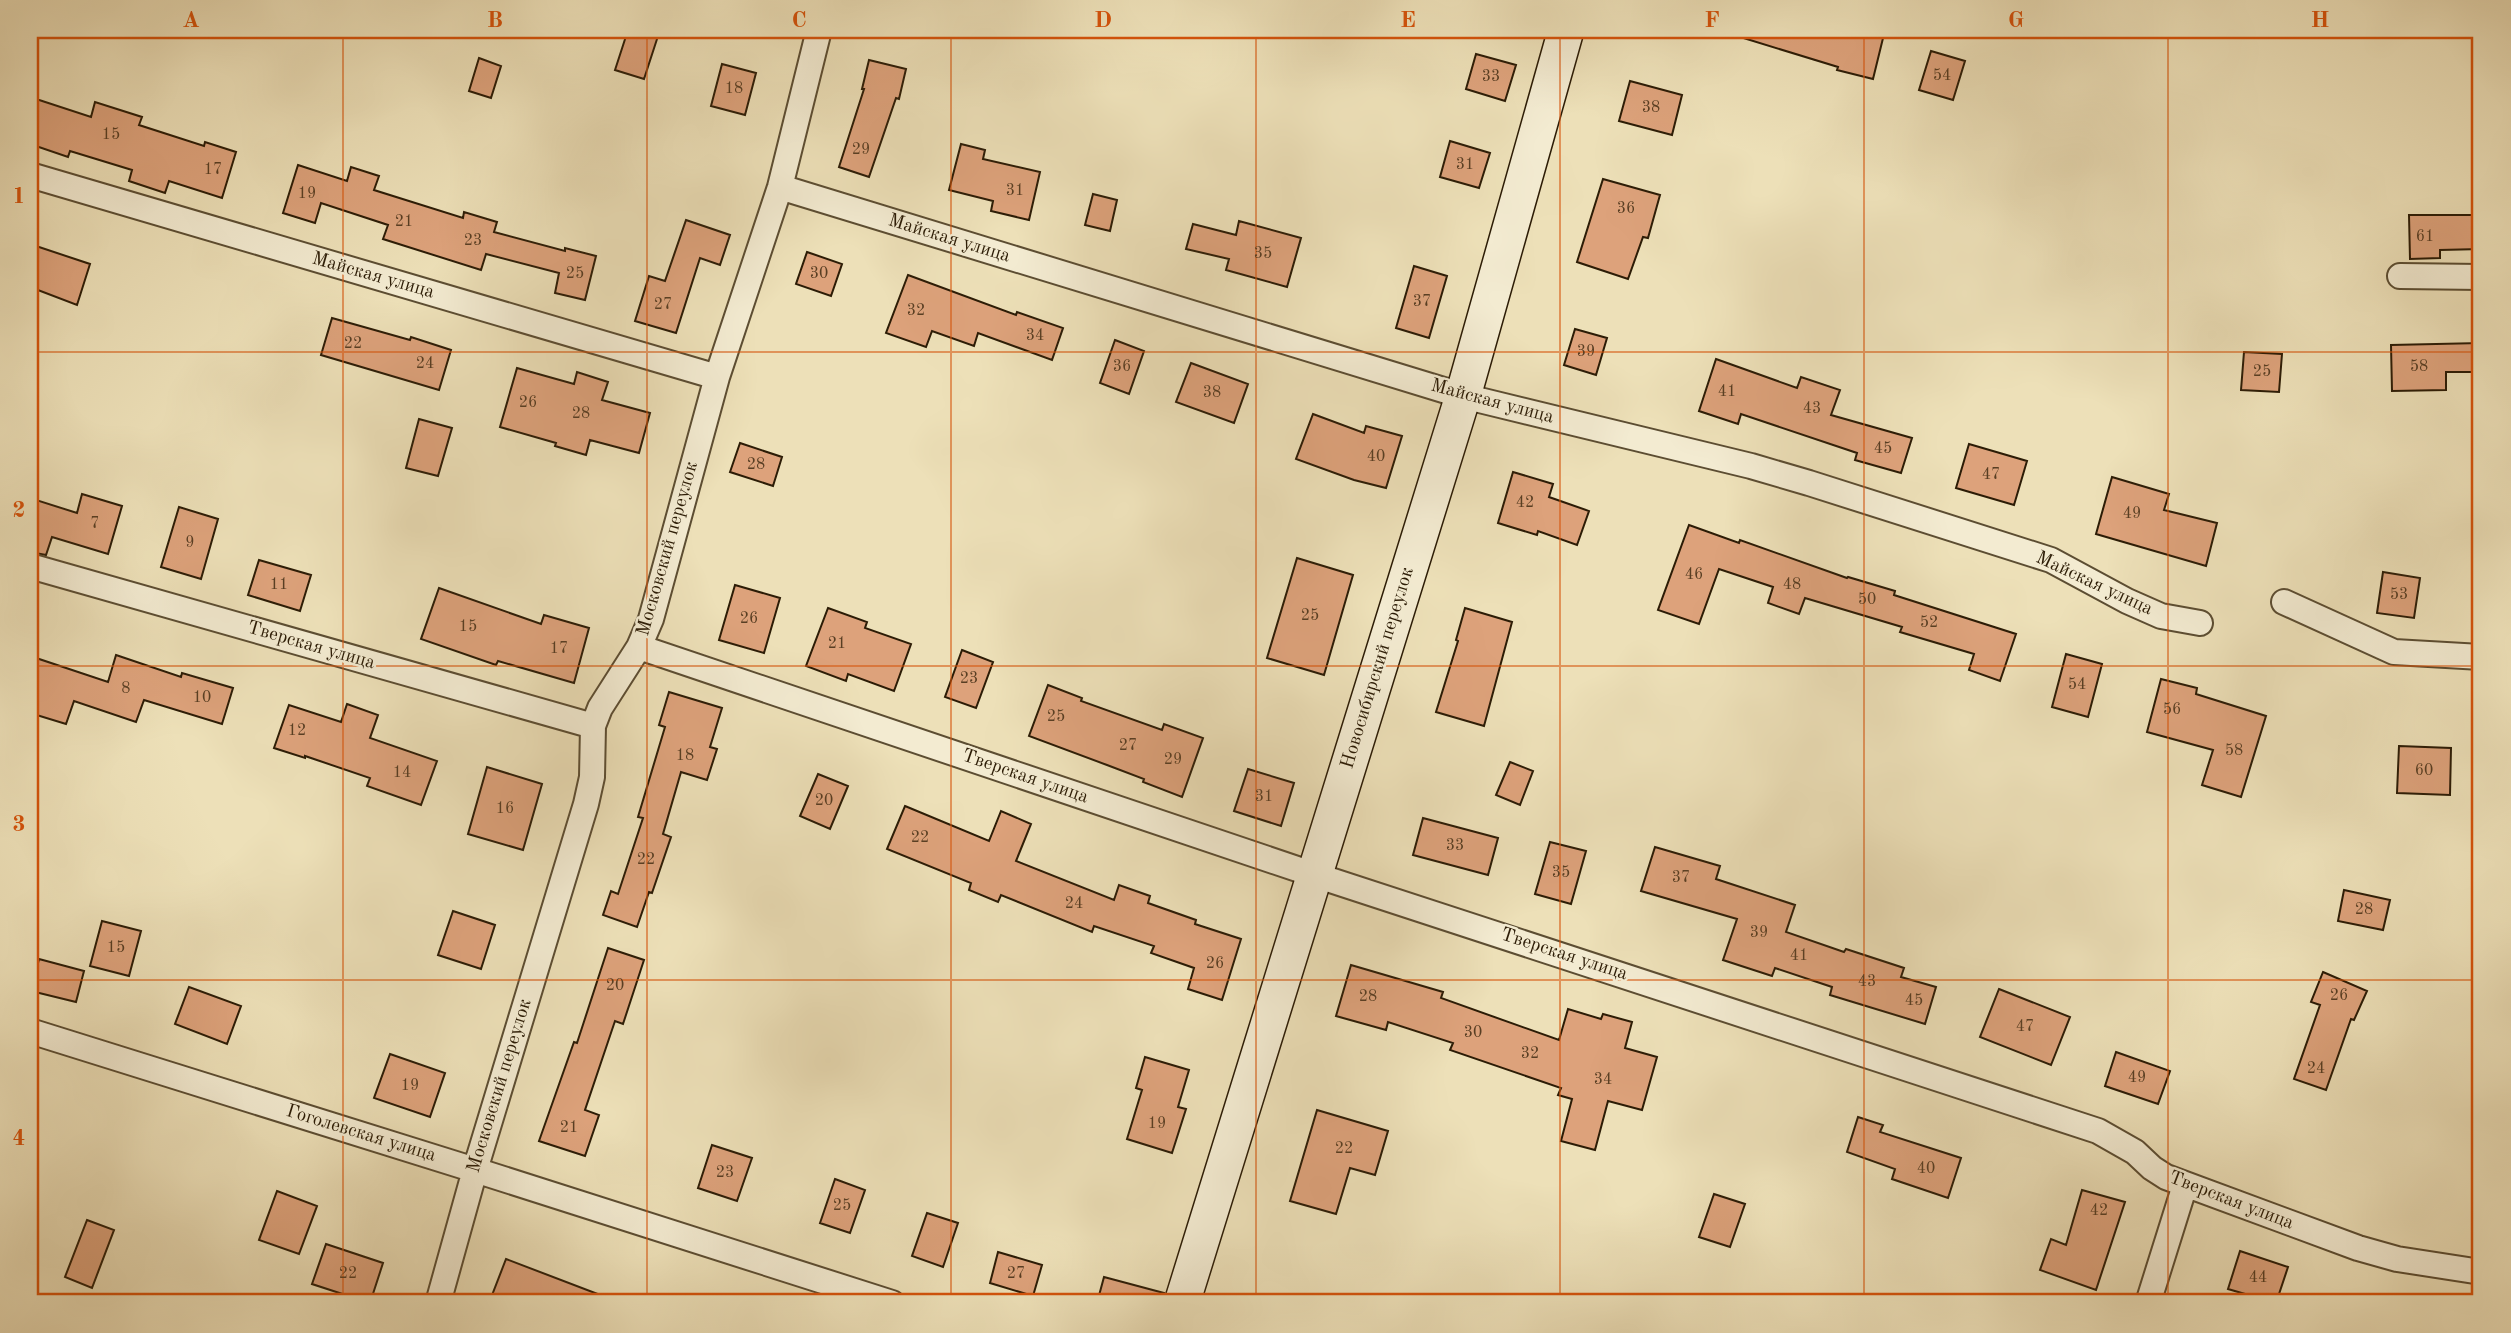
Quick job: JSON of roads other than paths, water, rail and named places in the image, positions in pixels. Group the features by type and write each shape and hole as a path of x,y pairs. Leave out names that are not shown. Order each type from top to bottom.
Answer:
{"street":[{"name":"Новосибирский переулок","path":"1182,1303 1462,396 1566,30"},
{"name":"Московский переулок","path":"438,1303 475,1170 586,804 592,777 593,726 600,708 639,647 651,619 717,377 780,187 812,32"},
{"name":"Майская улица","path":"30,175 717,377"},
{"name":"Майская улица","path":"780,187 1462,396 1751,466 1809,483 2050,560 2161,616 2200,623"},
{"path":"2400,276 2481,277"},
{"name":"Тверская улица","path":"30,566 593,726"},
{"path":"2284,602 2394,652 2481,657"},
{"name":"Тверская улица","path":"639,647 1315,875 2098,1131 2135,1152 2152,1168 2185,1185 2358,1248 2398,1259 2481,1272"},
{"name":"Гоголевская улица","path":"30,1031 891,1303"},
{"path":"2148,1303 2185,1185"}]}
